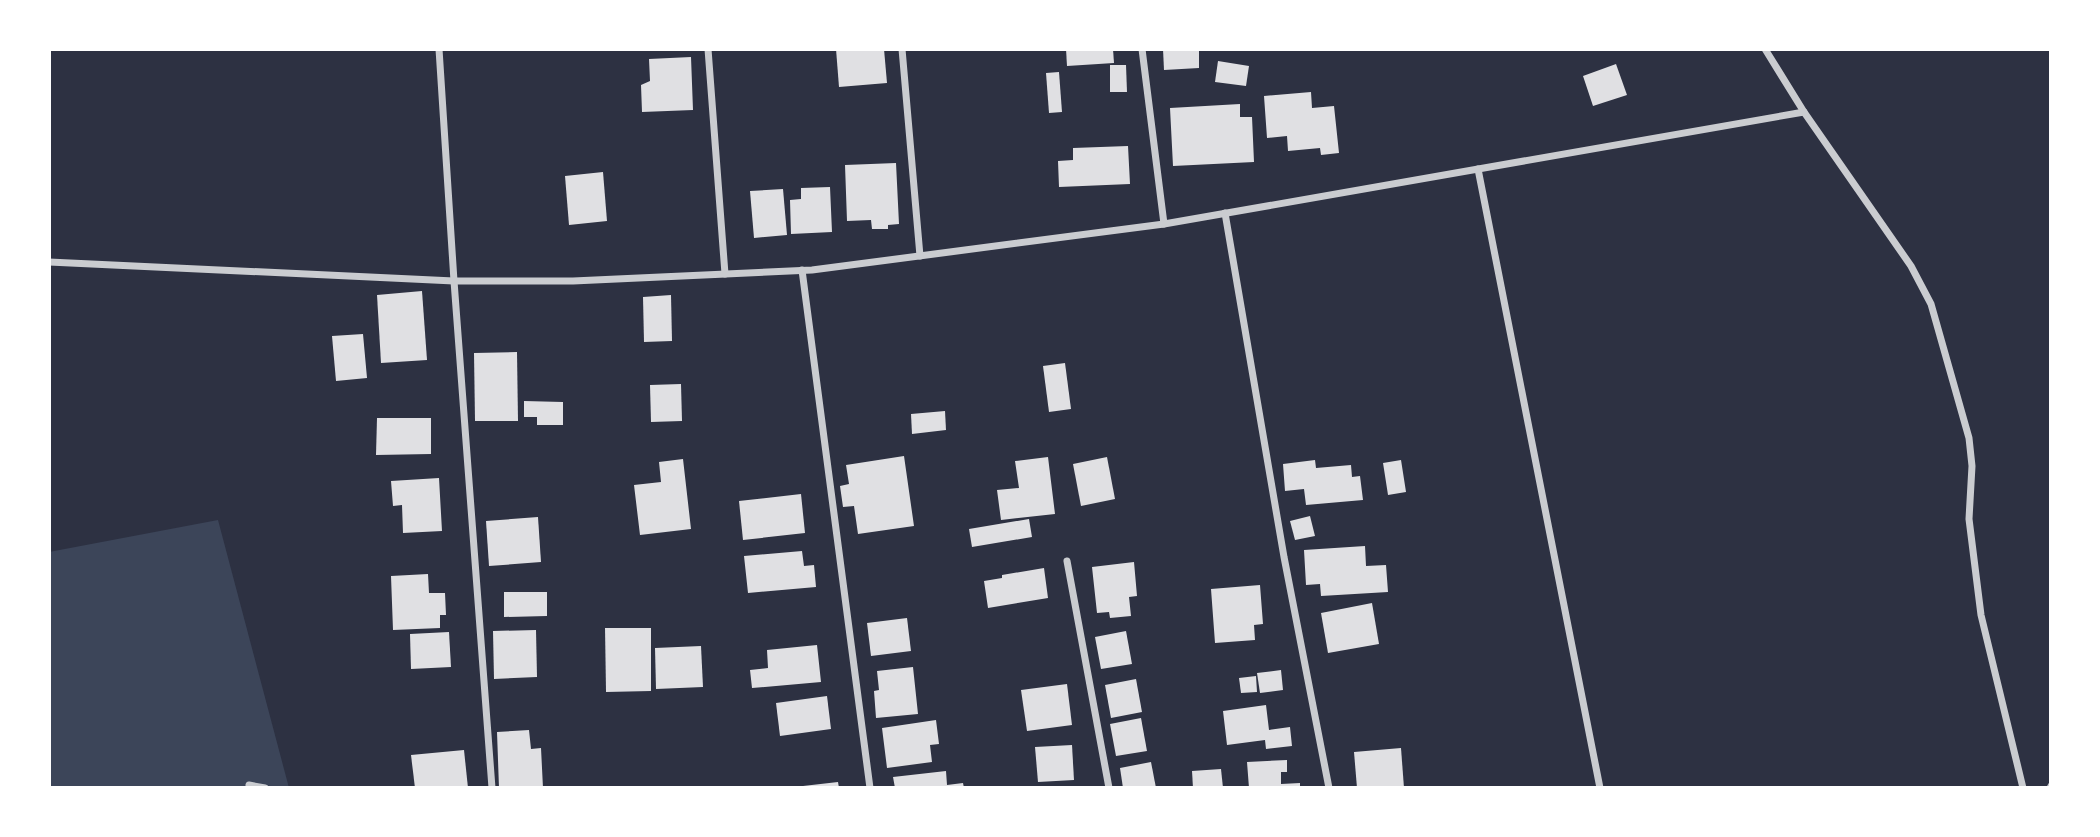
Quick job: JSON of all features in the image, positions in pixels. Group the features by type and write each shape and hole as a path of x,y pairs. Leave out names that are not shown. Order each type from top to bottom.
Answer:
{"street":[{"path":"439,49 492,788"},
{"path":"708,49 725,274"},
{"path":"902,49 920,256"},
{"path":"1142,49 1164,224"},
{"path":"1765,49 1804,111 1911,266 1931,304 1969,438 1972,466 1969,519 1981,615 2023,788"},
{"path":"49,262 454,281 573,281 802,270 1164,224 1804,111"},
{"path":"1478,169 1600,788"},
{"path":"1225,213 1284,557 1329,788"},
{"path":"802,270 870,788"},
{"path":"1067,561 1109,788"},
{"path":"249,785 265,788"}],"shaded area":[{"path":"218,520 289,788 49,788 49,552"}],"building":[{"path":"836,49 884,49 887,83 839,87"},
{"path":"1066,49 1113,49 1114,63 1067,66"},
{"path":"1163,49 1199,49 1199,68 1164,70"},
{"path":"691,57 693,110 642,112 641,85 650,81 649,59"},
{"path":"1218,61 1249,66 1246,86 1215,82"},
{"path":"1616,64 1627,95 1593,106 1583,76"},
{"path":"1110,65 1126,65 1127,92 1110,92"},
{"path":"1059,72 1062,112 1049,113 1046,73"},
{"path":"1311,92 1312,108 1334,106 1339,153 1321,155 1320,148 1288,151 1287,136 1267,138 1264,96"},
{"path":"1240,104 1240,117 1252,117 1254,162 1173,166 1170,108"},
{"path":"1128,146 1130,184 1059,187 1058,161 1073,160 1073,148"},
{"path":"896,163 899,224 888,225 888,229 872,229 871,220 847,221 845,165"},
{"path":"603,172 607,221 569,225 565,176"},
{"path":"830,187 832,232 791,234 790,200 801,199 801,188"},
{"path":"783,189 787,235 754,238 750,191"},
{"path":"422,291 427,360 381,363 377,295"},
{"path":"671,295 672,341 644,342 643,297"},
{"path":"363,334 367,378 336,381 332,336"},
{"path":"517,352 518,421 475,421 474,353"},
{"path":"1065,363 1071,409 1049,412 1043,366"},
{"path":"681,384 682,421 651,422 650,385"},
{"path":"524,401 563,402 563,425 537,425 537,417 524,417"},
{"path":"945,411 946,430 912,434 911,414"},
{"path":"377,418 431,418 431,454 376,455"},
{"path":"904,456 914,526 858,534 854,506 843,507 840,486 849,484 846,465"},
{"path":"1048,457 1055,514 1001,520 997,490 1019,488 1015,461"},
{"path":"1107,457 1115,499 1081,506 1073,464"},
{"path":"683,459 691,529 640,535 634,485 661,482 659,462"},
{"path":"1315,460 1316,468 1351,465 1352,477 1360,476 1363,500 1306,505 1304,489 1285,491 1283,464"},
{"path":"1401,460 1406,492 1388,495 1383,463"},
{"path":"439,478 442,531 403,533 402,505 393,506 391,481"},
{"path":"801,494 805,533 743,540 739,501"},
{"path":"1310,516 1315,536 1295,540 1290,521"},
{"path":"538,517 541,562 489,566 486,521"},
{"path":"1029,519 1032,537 972,547 969,529"},
{"path":"1365,546 1366,566 1386,565 1388,592 1321,596 1320,584 1306,585 1304,550"},
{"path":"802,551 804,566 814,565 816,587 748,593 744,556"},
{"path":"1134,562 1137,596 1129,597 1131,616 1110,618 1109,612 1097,613 1092,567"},
{"path":"1044,568 1048,598 988,608 984,581"},
{"path":"428,574 429,593 445,593 446,615 440,615 440,628 393,630 391,576"},
{"path":"1260,585 1263,624 1254,625 1255,640 1215,643 1211,589"},
{"path":"504,592 547,592 547,616 504,617"},
{"path":"1372,603 1379,644 1328,653 1321,613"},
{"path":"907,618 911,651 871,656 867,623"},
{"path":"605,628 651,628 651,691 606,692"},
{"path":"536,630 537,677 494,679 493,631"},
{"path":"1126,631 1132,664 1101,669 1095,637"},
{"path":"449,632 451,667 411,669 410,634"},
{"path":"817,645 821,682 752,688 750,670 768,668 767,650"},
{"path":"701,646 703,687 656,689 655,648"},
{"path":"913,667 918,714 876,718 874,691 879,690 877,671"},
{"path":"1281,670 1283,690 1260,693 1257,673"},
{"path":"1256,676 1257,692 1241,693 1239,678"},
{"path":"1136,679 1142,712 1111,718 1105,685"},
{"path":"1067,684 1072,725 1027,731 1021,690"},
{"path":"827,696 831,729 780,736 776,703"},
{"path":"1266,705 1269,730 1290,727 1292,746 1266,749 1265,740 1227,745 1223,711"},
{"path":"1141,718 1147,751 1116,756 1110,724"},
{"path":"936,720 939,744 930,745 932,762 887,768 882,728"},
{"path":"529,730 531,749 541,748 543,788 499,788 497,732"},
{"path":"1072,745 1074,780 1038,782 1035,747"},
{"path":"1401,748 1404,788 1357,788 1354,752"},
{"path":"464,750 468,788 415,788 411,755"},
{"path":"1287,760 1287,772 1281,772 1281,784 1300,783 1300,788 1249,788 1247,762"},
{"path":"1151,762 1156,788 1123,788 1120,768"},
{"path":"1221,769 1223,788 1193,788 1192,771"},
{"path":"946,771 947,785 963,783 964,788 895,788 893,777"},
{"path":"838,782 839,788 803,788 803,786"}]}
